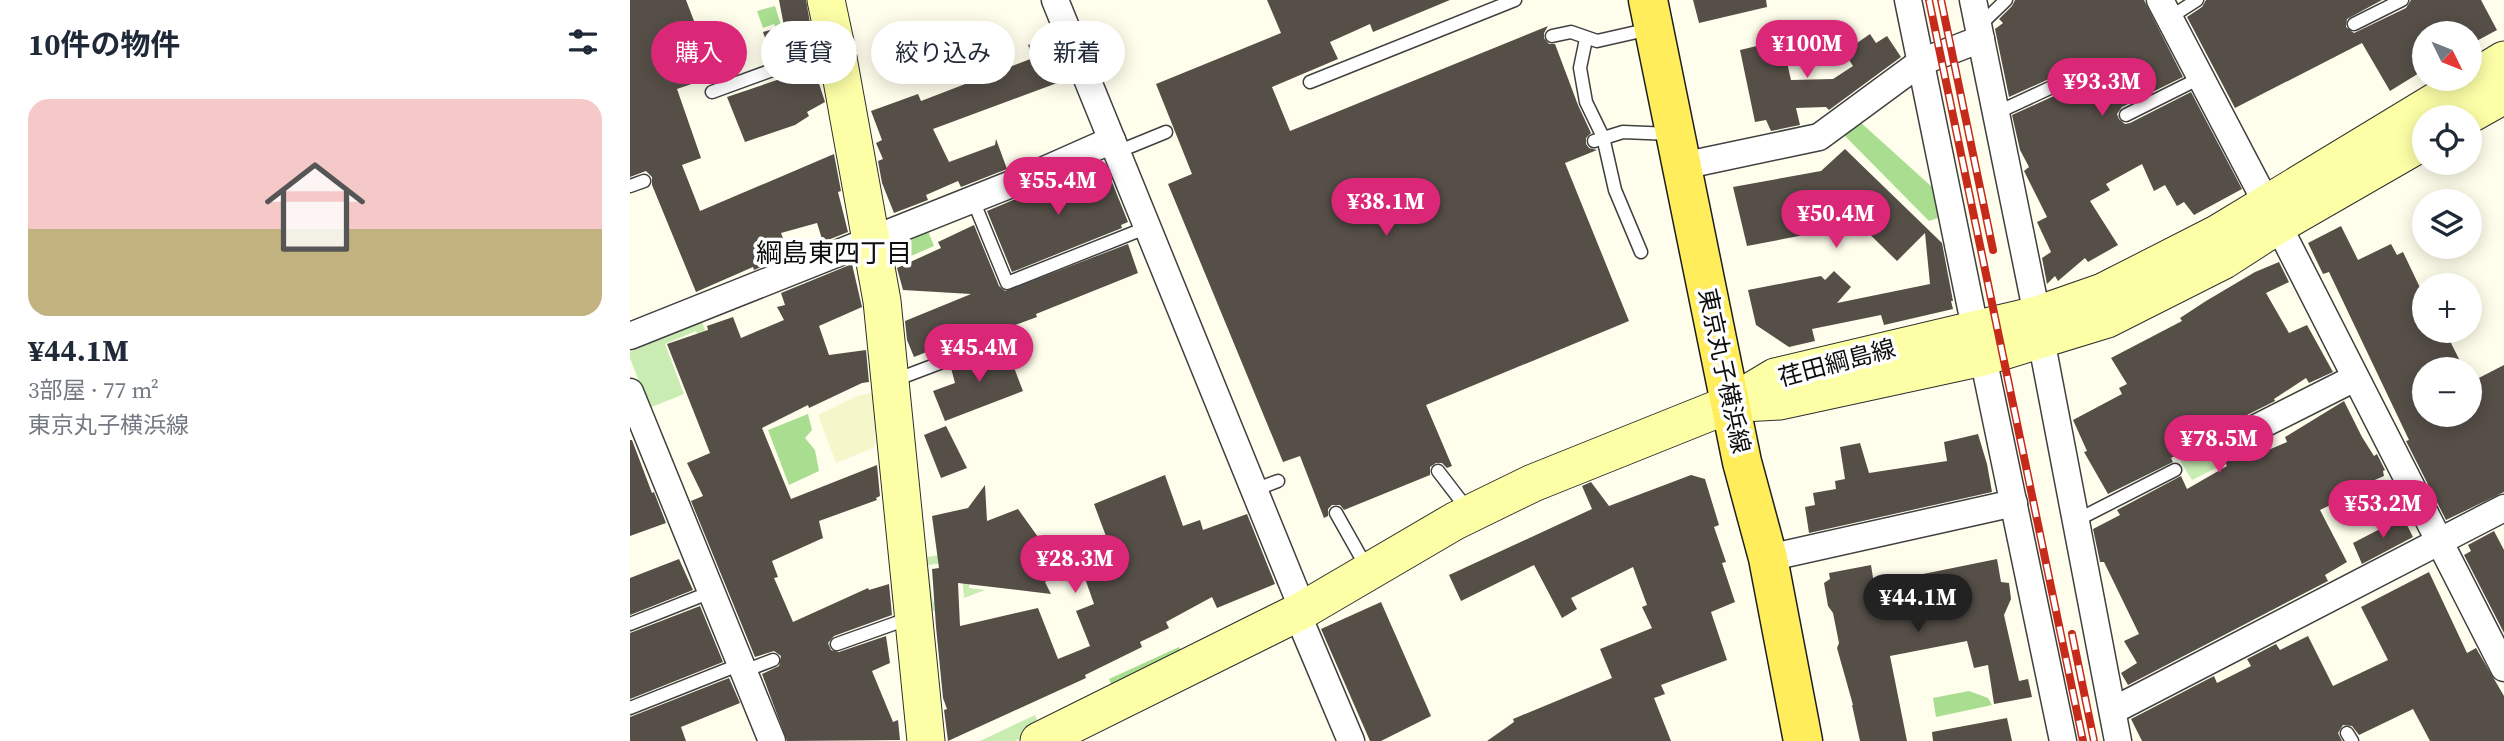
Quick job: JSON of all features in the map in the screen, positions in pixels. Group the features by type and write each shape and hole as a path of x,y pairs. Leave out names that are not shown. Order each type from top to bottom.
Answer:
{"main road":[{"name":"東京丸子横浜線","path":"1650,14 1742,462 1768,558 1804,741"}],"street":[{"path":"826,0 830,21"},
{"path":"1055,0 1148,227 1266,486 1300,612 1351,741"},
{"path":"1908,0 2063,741"},
{"path":"1973,0 2077,520 2118,741"},
{"path":"2164,9 2504,668"},
{"path":"1678,150 1819,136 1921,62 1979,33"},
{"name":"荏田綱島線","path":"2272,214 2504,60"},
{"path":"843,84 882,301 926,741"},
{"path":"2482,107 2504,95"},
{"path":"630,336 1114,146"},
{"name":"荏田綱島線","path":"1039,741 1300,612 1470,514 1533,483 1730,404 1775,376 1979,342 2039,327 2217,234 2272,214 2412,147"},
{"path":"2244,434 2355,378"},
{"path":"630,392 772,741"},
{"path":"1768,558 2014,503"},
{"path":"2113,710 2504,508"}],"lane":[{"path":"1310,82 1515,0"},
{"path":"1979,33 2006,0"},
{"path":"2164,9 2197,0"},
{"path":"2354,24 2402,0"},
{"path":"1552,36 1571,32 1597,41 1650,14"},
{"path":"1586,39 1580,68 1586,102 1615,190 1641,252"},
{"path":"712,92 761,74"},
{"path":"2126,115 2200,78"},
{"path":"1996,113 2052,87"},
{"path":"1114,146 1166,132"},
{"path":"1599,139 1623,132 1678,150"},
{"path":"630,186 644,181"},
{"path":"973,200 1007,283 1148,227"},
{"path":"891,382 1014,335"},
{"path":"2077,520 2175,470"},
{"path":"1438,471 1470,514"},
{"path":"1336,513 1369,571"},
{"path":"630,624 711,592"},
{"path":"837,644 914,617"},
{"path":"630,708 742,667 773,660"}],"green space":[{"path":"775,6 780,21 761,22 757,11"},
{"path":"1859,121 1932,187 1938,218 1929,221 1844,135"},
{"path":"928,231 934,246 895,263 890,246"},
{"path":"702,322 723,375 715,380 696,331 665,344 684,394 649,408 630,352"},
{"path":"875,392 875,447 836,463 818,415 857,396"},
{"path":"808,414 812,430 805,438 815,450 819,471 789,485 768,430"},
{"path":"2210,445 2220,466 2192,480 2180,461"},
{"path":"994,544 971,552 969,588 985,590 964,598 961,561 928,565 933,602 941,600 938,609 928,613 923,558"},
{"path":"1179,647 1185,659 1114,691 1109,679"},
{"path":"1969,691 1988,698 1992,705 1936,717 1933,698"},
{"path":"1035,715 1041,728 1015,741 980,741"}],"building":[{"path":"630,0 686,0 694,21 651,21 651,84 692,84 677,89 701,158 682,165 700,211 834,154 841,191 838,192 848,232 823,242 817,223 781,233 789,255 754,270 753,267 696,292 652,185 652,177 646,171 630,177"},
{"path":"779,0 806,0 810,21 783,21"},
{"path":"1267,0 1450,0 1373,32 1370,24 1330,42 1338,59 1272,87 1290,131 1548,26 1544,38 1549,44 1555,44 1591,133 1586,138 1586,144 1597,150 1565,163 1629,321 1426,405 1452,466 1447,468 1442,463 1436,463 1430,467 1430,475 1344,510 1340,505 1332,505 1328,509 1328,516 1324,518 1300,456 1283,462 1168,184 1192,174 1156,84 1281,33"},
{"path":"1693,0 1766,0 1767,7 1699,23"},
{"path":"2015,0 2144,0 2183,77 2122,107 2117,114 2119,119 2125,124 2130,123 2191,92 2242,189 2194,215 2184,202 2177,206 2165,185 2154,191 2142,164 2106,184 2110,190 2090,201 2118,245 2088,262 2085,258 2058,281 2055,276 2047,284 2042,258 2051,252 2037,222 2047,217 2024,171 2029,167 2020,150 2012,115 2056,95 2061,87 2056,80 2049,79 2009,97 1995,29 2003,23 1999,19"},
{"path":"2206,0 2382,0 2347,19 2346,27 2354,33 2406,8 2411,0 2481,0 2497,30 2482,38 2482,21 2412,21 2412,77 2390,91 2362,43 2235,108 2187,17 2202,7"},
{"path":"1870,34 1876,43 1887,36 1901,57 1829,110 1826,107 1796,108 1800,125 1771,131 1766,120 1755,122 1740,50 1782,40 1791,80 1833,79 1853,66 1844,52"},
{"path":"1029,60 1029,84 1054,84 933,129 949,162 995,145 996,139 1007,169 961,187 958,181 926,195 928,200 894,213 882,183 878,161 883,159 876,143 882,140 871,111 918,94 921,101 965,84 1015,84 1015,65"},
{"path":"765,84 819,84 825,102 807,112 809,116 795,125 745,142 727,97"},
{"path":"1845,149 1942,243 1953,309 1884,325 1881,315 1812,329 1815,341 1789,347 1756,325 1748,290 1821,276 1825,280 1834,271 1851,287 1837,303 1930,284 1925,233 1897,261 1846,211 1801,220 1804,235 1747,246 1733,187 1821,171"},
{"path":"1104,162 1128,222 1121,225 1122,228 1012,272 987,211"},
{"path":"974,225 999,286 1005,291 1128,244 1138,273 1036,314 1037,317 946,351 944,345 914,357 907,340 905,321 971,294 903,290 897,268 941,248 938,242"},
{"path":"2341,226 2358,260 2391,244 2397,255 2403,252 2413,273 2412,343 2451,343 2458,357 2412,357 2412,427 2482,427 2482,376 2504,365 2504,492 2446,520 2406,441 2409,440 2329,272 2323,274 2308,243"},
{"path":"2279,262 2289,282 2266,293 2289,333 2307,325 2333,372 2309,383 2306,378 2274,399 2275,401 2237,420 2228,432 2230,442 2236,447 2247,449 2252,457 2287,442 2285,437 2344,401 2362,437 2374,456 2377,454 2385,470 2384,476 2347,492 2349,496 2320,510 2347,562 2325,575 2328,581 2128,685 2121,673 2137,663 2124,641 2139,634 2104,562 2100,562 2093,529 2120,515 2117,510 2181,476 2187,489 2227,466 2211,436 2171,458 2173,462 2108,494 2084,452 2087,451 2073,420 2122,394 2119,388 2127,384 2111,358 2182,321 2180,318 2255,272"},
{"path":"852,264 862,307 819,326 829,355 866,350 869,382 809,408 808,405 762,428 791,499 877,465 880,496 877,500 819,521 823,538 772,561 778,577 774,578 793,622 868,588 869,590 889,584 892,615 834,636 828,643 831,650 839,652 886,636 890,663 872,671 893,722 898,720 900,740 787,741 762,674 779,666 781,656 774,651 755,657 691,501 703,496 687,463 710,453 667,344 708,330 707,326 733,317 741,338 784,320 777,307 785,305 781,293"},
{"path":"1006,347 1023,391 945,421 933,391 955,383 951,368"},
{"path":"946,426 967,468 941,478 924,435"},
{"path":"1978,434 1992,492 1809,533 1805,507 1815,505 1813,493 1836,489 1835,481 1845,479 1840,447 1860,443 1869,473 1947,461 1944,442"},
{"path":"630,440 666,523 630,536"},
{"path":"1165,475 1183,526 1200,520 1203,530 1247,514 1275,584 1217,608 1212,597 1166,622 1169,628 1140,642 1142,647 1085,675 1086,678 948,741 944,710 947,709 943,698 936,627 932,569 939,568 932,516 968,508 985,485 987,521 1018,509 1053,558 1077,561 1045,582 1051,594 958,583 960,626 1038,608 1058,659 1090,646 1076,611 1094,604 1081,567 1113,555 1094,504"},
{"path":"1691,475 1705,479 1719,525 1714,527 1726,562 1722,563 1735,602 1711,612 1727,660 1661,685 1665,694 1654,698 1671,741 1487,741 1514,722 1513,719 1612,678 1600,649 1652,628 1642,607 1647,605 1633,567 1571,598 1577,609 1562,618 1534,565 1461,601 1449,575 1592,509 1582,486 1591,482 1609,506"},
{"path":"2403,517 2413,537 2362,564 2353,543"},
{"path":"2494,531 2504,550 2504,633 2464,555 2471,551 2468,545"},
{"path":"679,559 693,590 630,615 630,578"},
{"path":"1997,559 2001,582 2009,583 2011,599 2004,615 2019,681 2028,679 2032,697 1994,704 1988,665 1974,668 1967,641 1890,656 1907,741 1860,741 1837,648 1839,643 1833,613 1828,606 1824,583 1830,579 1829,573 1871,565 1874,584"},
{"path":"2429,572 2467,653 2476,648 2504,696 2504,741 2430,741 2413,709 2359,735 2352,726 2343,725 2338,733 2342,741 2142,741 2131,719 2214,676 2217,683 2251,666 2247,659 2276,644 2280,650 2308,636 2333,686 2388,660 2361,607"},
{"path":"1381,602 1431,716 1381,741 1370,741 1321,629"},
{"path":"700,606 723,662 630,699 630,633"},
{"path":"729,678 740,703 681,727 686,741 630,741 630,717"},
{"path":"2007,718 2012,741 1933,741 1932,732"}],"railway":[{"path":"1929,0 2083,741"},
{"path":"1941,0 1993,250"},
{"path":"2072,634 2094,741"}],"district":[{"name":"綱島東四丁目","path":"834,253"}]}
